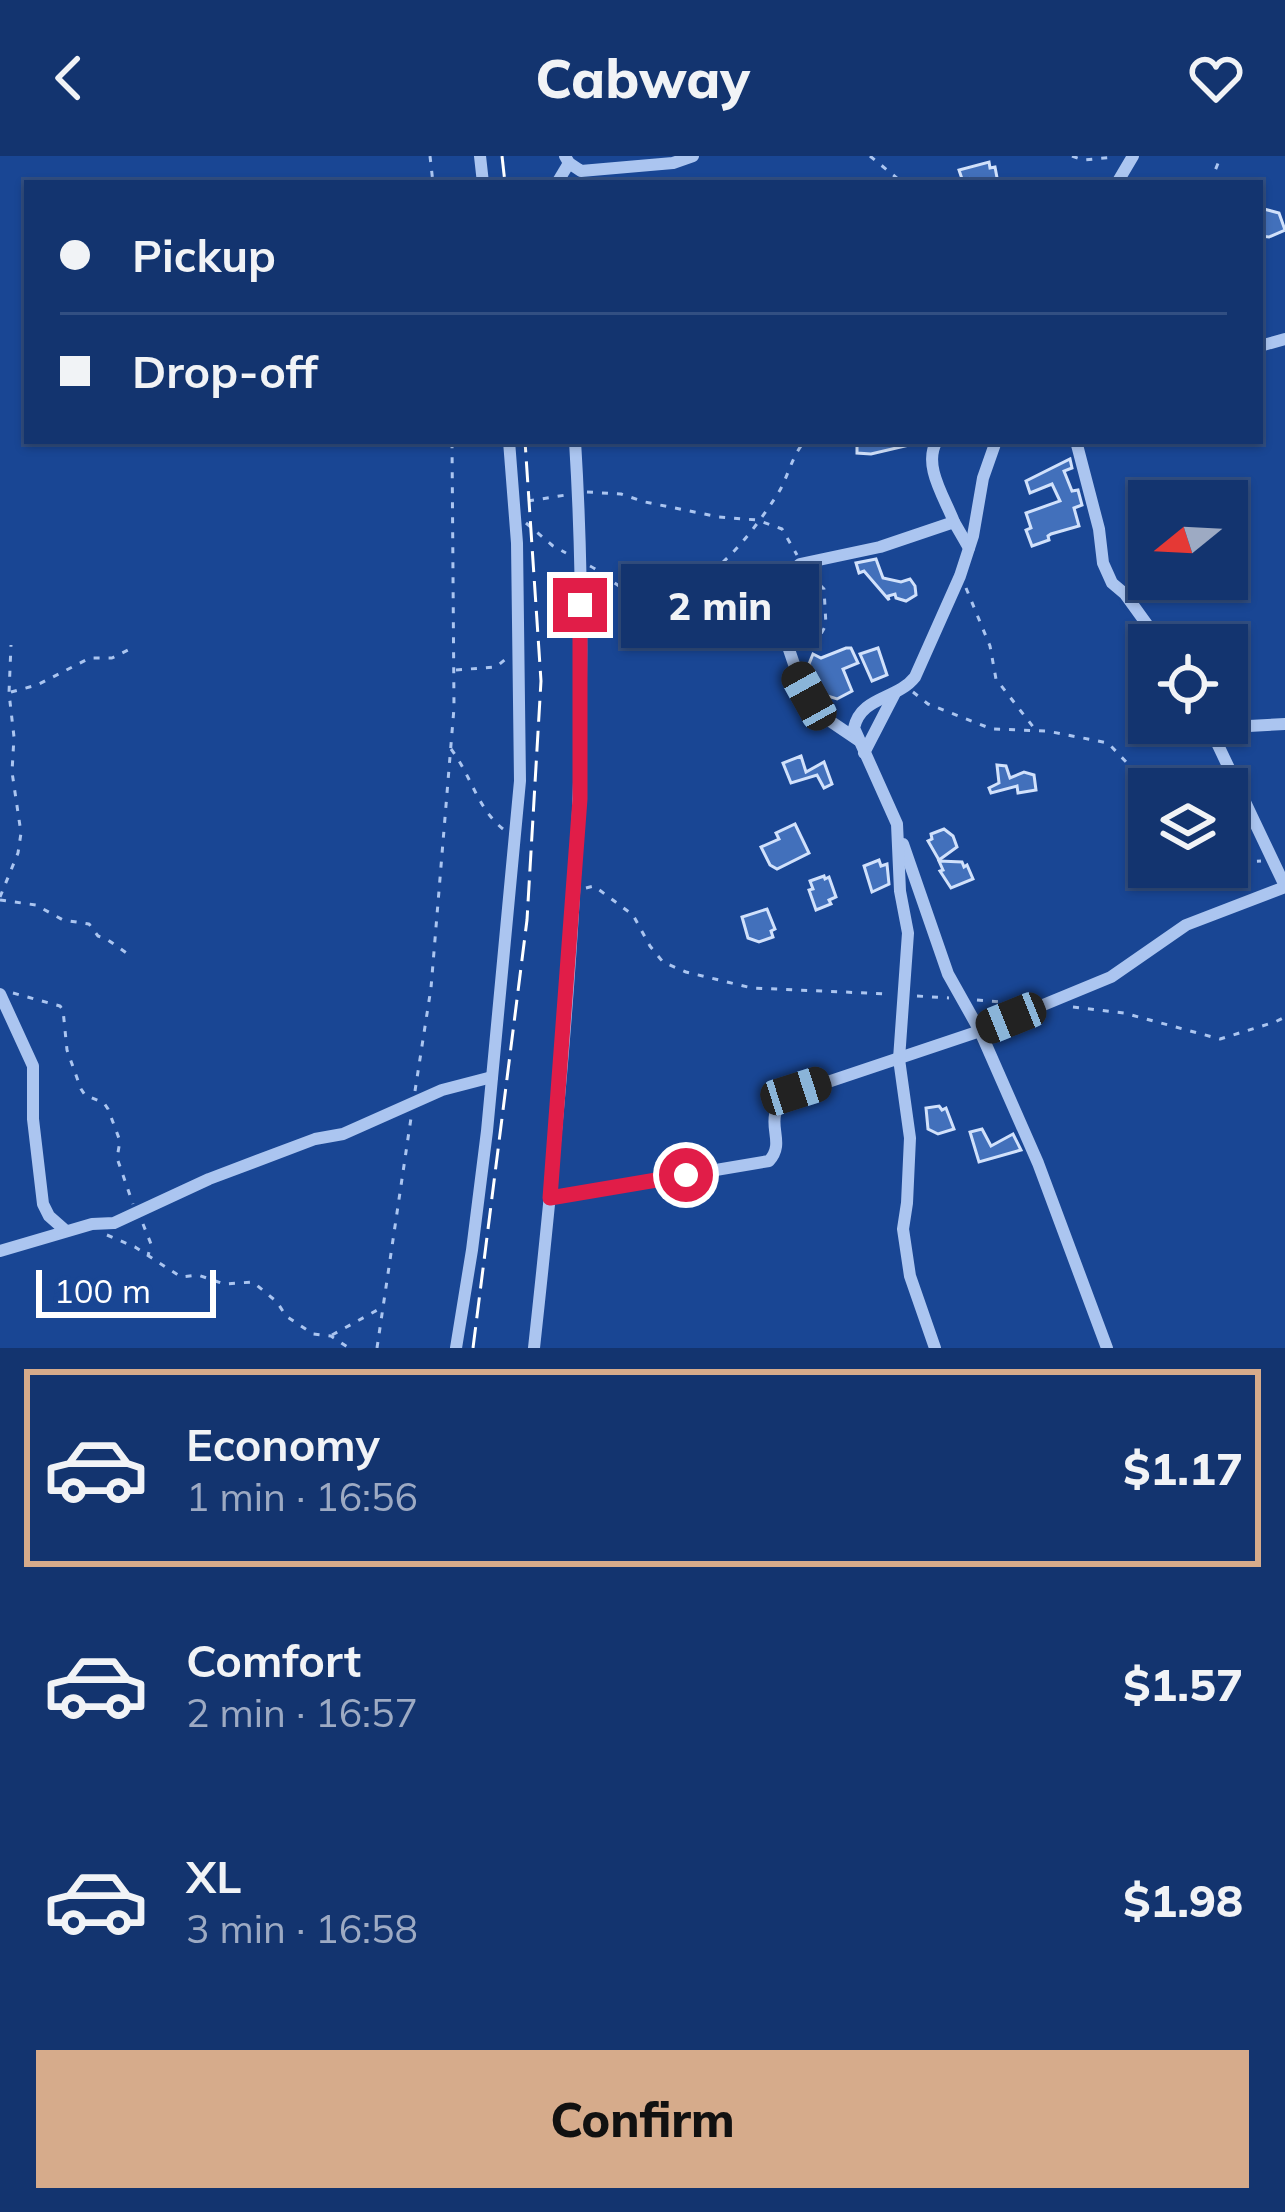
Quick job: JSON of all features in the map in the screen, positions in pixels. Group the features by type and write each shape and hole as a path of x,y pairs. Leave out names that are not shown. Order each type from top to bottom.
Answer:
{"street":[{"path":"567,160 581,171 673,163 692,156"},
{"path":"456,1348 492,1077 520,781 516,518 508,444"},
{"path":"534,1348 580,799 575,444"},
{"path":"935,444 931,463 969,548"},
{"path":"861,746 915,677 960,575 982,478 995,444"},
{"path":"1077,444 1103,563 1112,583 1147,624"},
{"path":"861,746 827,719 796,673 780,623 776,593 780,581 800,564 880,547 954,522"},
{"path":"902,690 859,712 854,728 897,824 948,974 980,1030 1038,1163 1107,1348"},
{"path":"1248,727 1285,724"},
{"path":"550,1198 769,1161 777,1148 773,1114 796,1091 980,1030 1111,977 1186,926 1285,886 1217,744"},
{"path":"897,824 900,891 908,933 899,1059 910,1138 903,1229 918,1303 935,1348"},
{"path":"4,992 33,1066 34,1132 44,1204 49,1216 72,1230"},
{"path":"0,1251 92,1223 114,1222 209,1179 315,1139 343,1134 442,1090 492,1077"}],"path":[{"path":"870,156 897,180"},
{"path":"1072,156 1131,159"},
{"path":"377,1348 430,988 451,749 452,444"},
{"path":"625,590 642,594 680,591 735,552 779,493 791,459 803,444"},
{"path":"515,502 602,490 719,518 758,520 782,529 800,564 824,589 826,626 821,634 812,635 780,623"},
{"path":"516,518 646,608 725,638 788,646"},
{"path":"960,575 990,646 996,679 1037,730"},
{"path":"454,670 496,667 519,643"},
{"path":"11,645 12,772 21,833 0,899 36,905 63,920 89,925 128,954"},
{"path":"0,691 37,685 90,658 112,658 134,647"},
{"path":"902,690 992,729 1037,730 1108,742 1132,768"},
{"path":"451,749 468,773 472,793 497,825 515,836"},
{"path":"1248,862 1274,860"},
{"path":"576,885 583,889 594,886 630,912 652,949 669,965 745,987 765,987"},
{"path":"4,992 62,1008 67,1050 81,1089 104,1103 120,1141 117,1158 150,1240 148,1256"},
{"path":"72,1230 99,1231 182,1277 198,1275 224,1284 253,1282 286,1316 349,1348"},
{"path":"331,1336 383,1307"}],"building":[{"path":"989,162 997,180 962,180 959,170"},
{"path":"1263,209 1279,213 1285,230 1263,236"},
{"path":"857,444 909,444 871,454 857,453"},
{"path":"1070,459 1072,468 1064,471 1072,491 1078,490 1082,505 1074,508 1079,526 1051,534 1049,540 1032,546 1026,513 1060,501 1052,484 1030,493 1026,481"},
{"path":"876,559 883,578 910,579 916,595 906,601 895,594 889,600 864,571 859,573 856,563"},
{"path":"851,648 858,663 843,669 852,691 837,699 821,694 809,664 813,654 821,658"},
{"path":"878,648 887,675 872,681 860,654"},
{"path":"801,756 806,772 824,762 832,784 824,788 817,775 791,783 783,763"},
{"path":"997,765 1006,766 1010,778 1024,772 1034,775 1036,790 1018,793 1017,786 991,793 989,788 999,783"},
{"path":"795,824 809,853 777,869 761,847"},
{"path":"944,829 957,847 939,860 928,841 931,834"},
{"path":"879,860 881,866 887,864 889,884 872,892 864,866"},
{"path":"939,861 962,862 973,879 951,888"},
{"path":"829,877 836,897 816,910 810,881"},
{"path":"767,909 775,929 773,937 759,942 748,938 742,917"},
{"path":"926,1108 946,1108 954,1129 938,1134 928,1129"},
{"path":"982,1129 991,1146 1013,1134 1021,1150 979,1162 970,1132"}],"railway":[{"path":"502,156 505,180"},
{"path":"473,1348 527,920 541,681 525,444"}],"route":[{"path":"580,605 576,885 550,1198 686,1175"}]}
